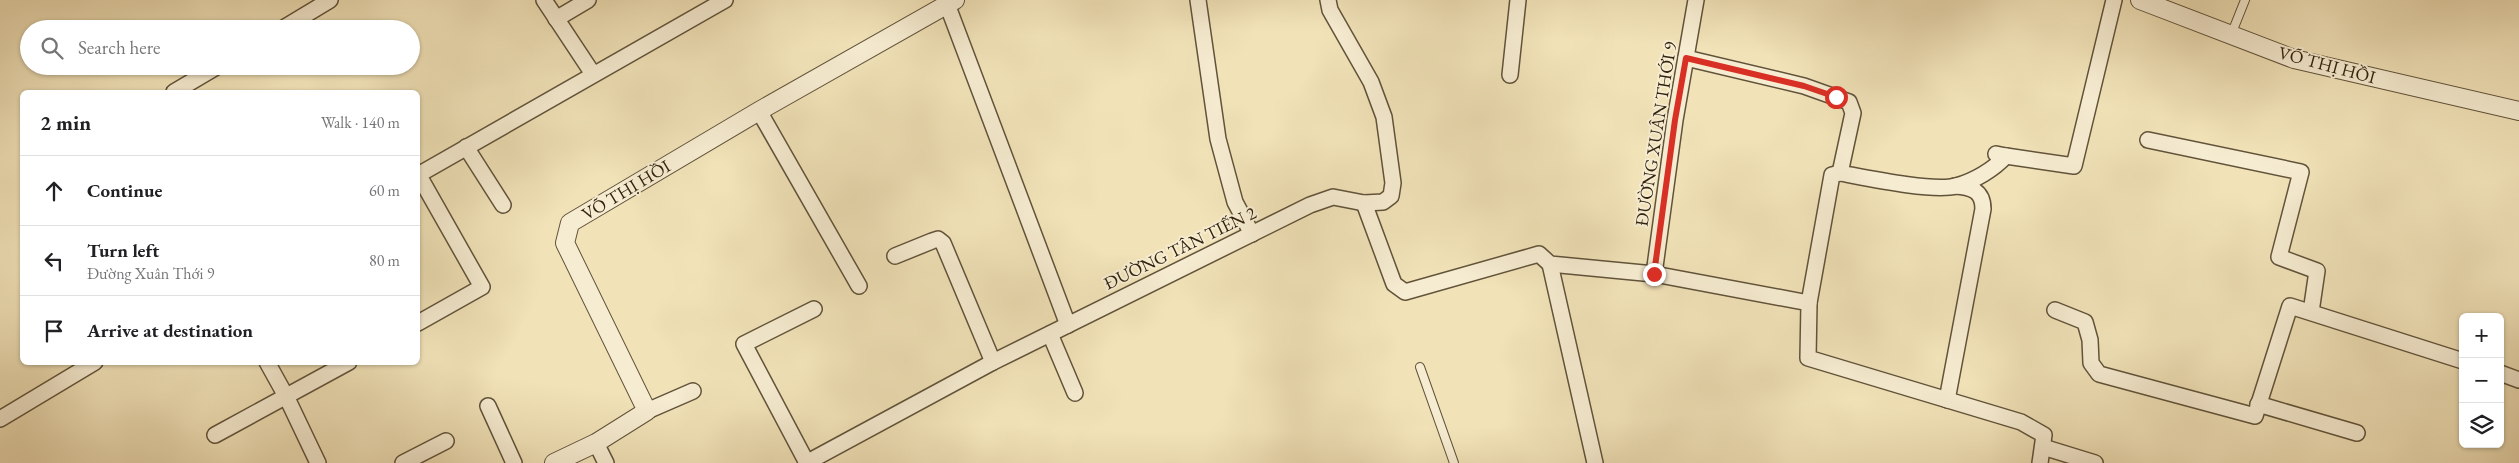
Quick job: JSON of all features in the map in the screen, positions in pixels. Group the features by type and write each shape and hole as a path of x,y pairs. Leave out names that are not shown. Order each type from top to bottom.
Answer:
{"street":[{"path":"297,20 330,0"},
{"path":"544,0 593,74"},
{"path":"556,20 588,0"},
{"path":"420,174 725,0"},
{"path":"1198,0 1218,139 1235,202 1252,234"},
{"name":"ĐƯỜNG TÂN TIẾN 2","path":"806,463 993,362 1310,205 1333,197 1364,203 1383,202 1391,196 1393,183 1384,117 1371,82 1330,10 1328,0"},
{"path":"1510,74 1518,0"},
{"name":"ĐƯỜNG XUÂN THỚI 9","path":"1654,274 1675,120 1696,0"},
{"path":"1955,186 1990,170 2001,155 2074,166 2114,0"},
{"name":"VÕ THỊ HỒI","path":"2140,0 2294,59 2519,111"},
{"path":"951,2 1068,324"},
{"name":"VÕ THỊ HỒI","path":"647,411 566,243 570,222 759,111 951,2"},
{"path":"1686,58 1804,86 1849,102 1853,113 1840,173"},
{"path":"177,90 203,75"},
{"path":"759,111 859,286"},
{"path":"2148,140 2301,172 2279,257 2317,271 2311,312"},
{"path":"466,147 503,204"},
{"path":"1947,400 1983,210 1980,195 1975,190 1955,186 1906,184 1840,173 1834,174 1831,177 1809,303 1808,358 1947,400 2021,422 2044,435 2040,463"},
{"path":"420,178 482,287 420,322"},
{"path":"1364,203 1394,284 1406,292 1539,254 1550,264 1592,462"},
{"path":"896,256 932,241 938,240 942,243 993,362"},
{"path":"1550,264 1654,274 1809,303"},
{"path":"2055,310 2085,322 2090,340 2090,363 2099,374 2255,416 2290,306 2459,360"},
{"path":"806,463 744,344 814,309"},
{"path":"1050,334 1075,393"},
{"path":"0,419 90,365"},
{"path":"269,365 287,398 316,460"},
{"path":"215,435 287,398 344,365"},
{"path":"2504,375 2519,380"},
{"path":"554,463 596,443 647,411 693,391"},
{"path":"2258,404 2357,433"},
{"path":"488,406 514,463"},
{"path":"403,463 446,441"},
{"path":"596,443 606,463"},
{"path":"2043,447 2095,463"}],"lane":[{"path":"2231,35 2245,0"},
{"path":"1420,367 1454,463"}],"route":[{"path":"1654,274 1675,120 1686,58 1804,86 1836,97"}]}
